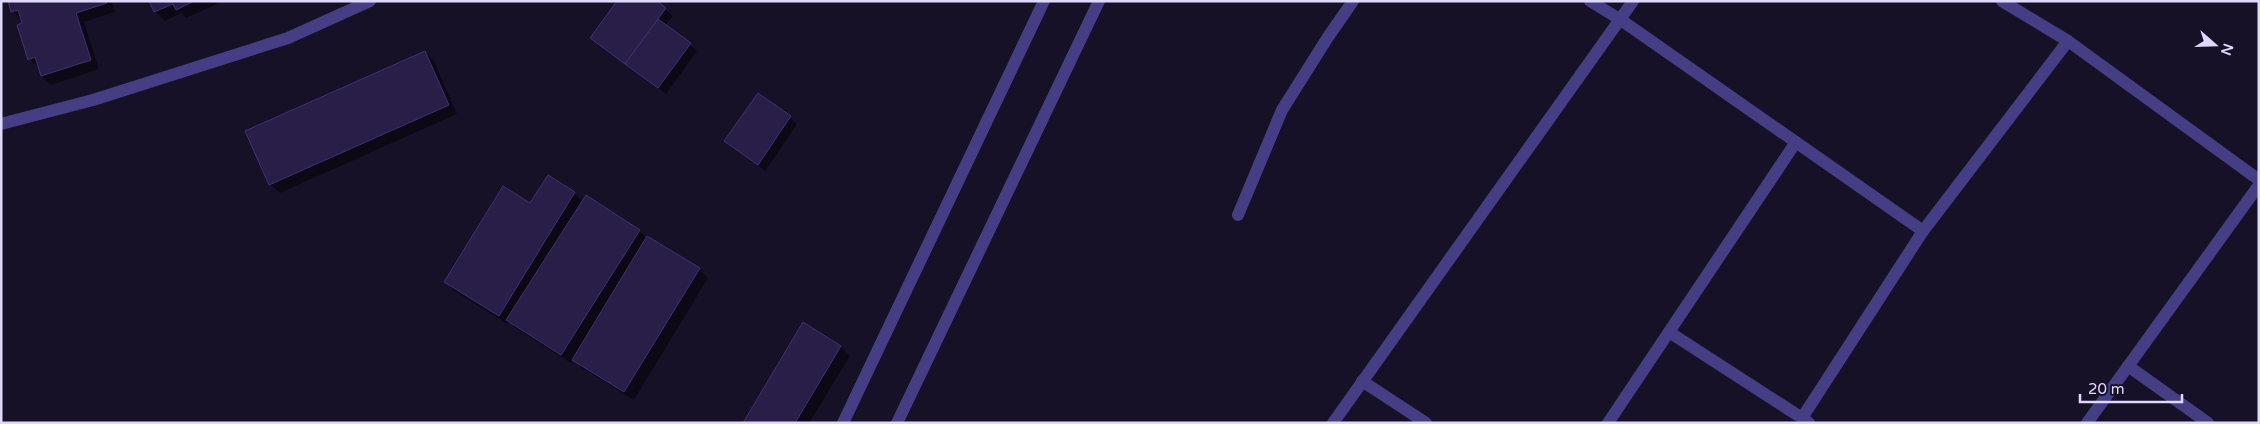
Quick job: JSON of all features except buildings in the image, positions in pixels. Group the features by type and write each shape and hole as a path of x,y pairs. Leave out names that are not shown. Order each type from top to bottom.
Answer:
{"street":[{"path":"1,124 93,100 288,38 370,1"},
{"path":"843,423 1044,1"},
{"path":"897,423 1099,1"},
{"path":"1238,215 1282,110 1328,36 1353,1"},
{"path":"1590,1 1621,20 1923,231"},
{"path":"1333,423 1633,1"},
{"path":"2002,1 2068,41 2259,180"},
{"path":"1669,332 1806,420 1923,231 2068,41"},
{"path":"1608,423 1796,142"},
{"path":"2087,423 2259,185"},
{"path":"2128,366 2208,423"},
{"path":"1362,381 1426,423"}]}
